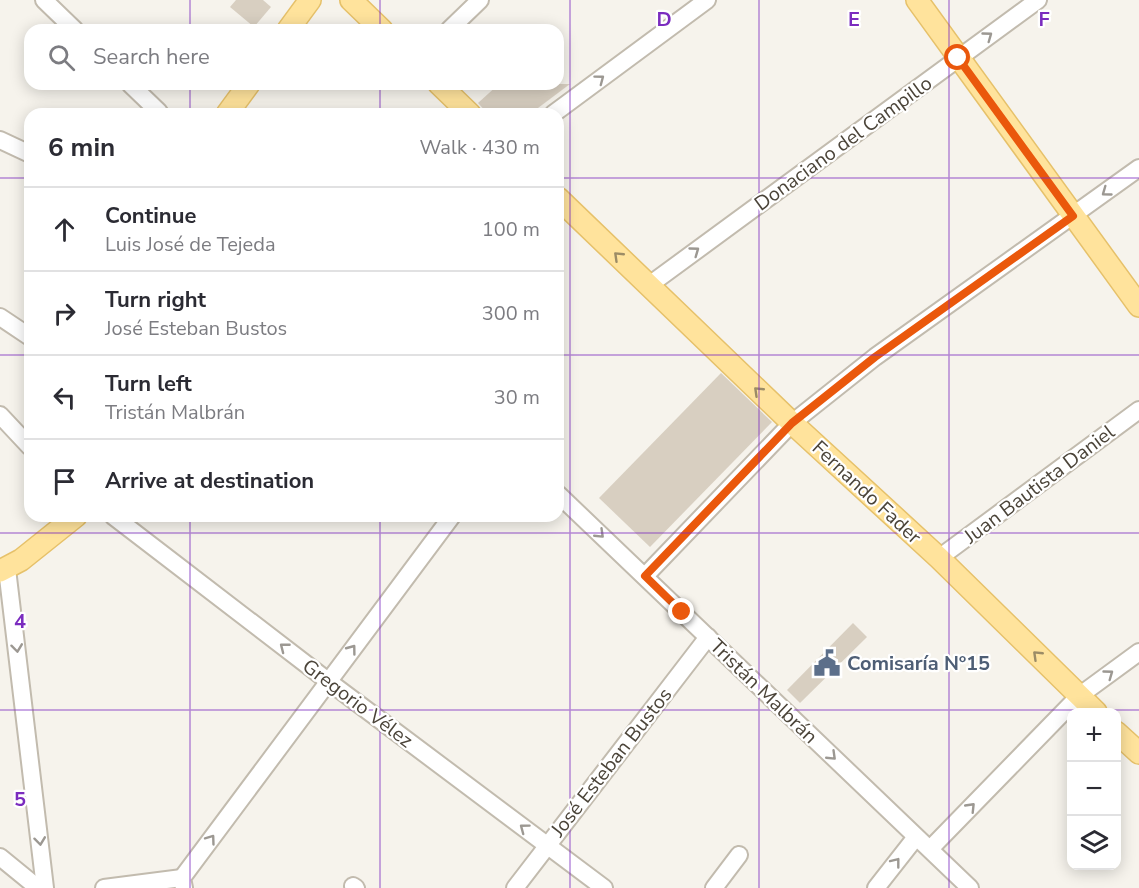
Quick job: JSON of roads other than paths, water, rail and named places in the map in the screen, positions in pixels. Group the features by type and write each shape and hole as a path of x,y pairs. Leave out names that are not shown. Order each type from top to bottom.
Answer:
{"main road":[{"path":"292,24 310,0"},
{"path":"351,0 376,24"},
{"path":"917,0 1139,306"},
{"path":"231,108 245,90"},
{"path":"445,90 464,108"},
{"name":"Fernando Fader","path":"564,204 792,423 939,558 1092,708"},
{"path":"4,570 68,522"},
{"path":"1121,737 1139,753"}],"street":[{"path":"44,0 69,24"},
{"path":"455,24 480,0"},
{"path":"561,108 707,0"},
{"name":"Donaciano del Campillo","path":"648,286 1038,0"},
{"path":"136,90 155,108"},
{"path":"0,140 24,151"},
{"path":"645,576 792,423 875,357 1139,168"},
{"path":"0,318 24,334"},
{"name":"Juan Bautista Daniel","path":"939,558 1139,410"},
{"path":"0,415 24,441"},
{"name":"Tristán Malbrán","path":"564,500 970,888"},
{"name":"Gregorio Vélez","path":"121,522 604,888"},
{"path":"104,888 183,883 328,681 447,522"},
{"path":"4,570 45,888"},
{"name":"José Esteban Bustos","path":"515,888 708,637"},
{"path":"930,849 1079,696 1139,652"},
{"path":"876,888 916,837"},
{"path":"714,888 739,855"},
{"path":"0,857 38,888"}],"place":[{"name":"Comisaría Nº15","path":"827,663"}]}
